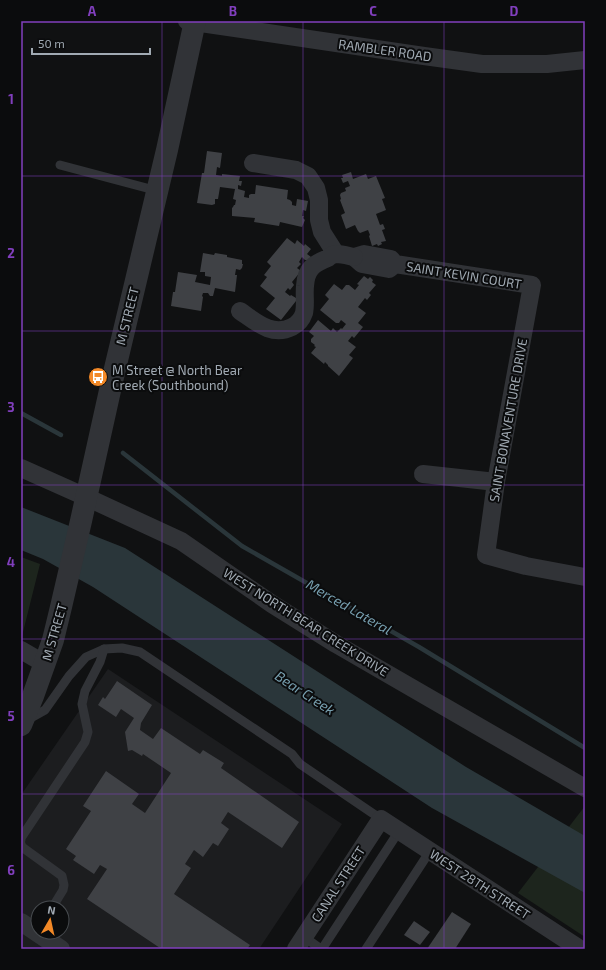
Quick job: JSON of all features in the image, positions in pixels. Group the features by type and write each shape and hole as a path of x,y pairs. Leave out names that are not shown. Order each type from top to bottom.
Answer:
{"street":[{"name":"RAMBLER ROAD","path":"192,21 482,64 547,64 585,60"},
{"name":"M STREET","path":"22,724 53,640 61,607 113,377 158,191 192,21"},
{"path":"240,311 259,324 270,329 286,330 296,326 301,320 304,312 304,288 306,276 311,267 336,254 322,232 319,220 319,200 316,188 308,176 296,170 253,163"},
{"name":"SAINT KEVIN COURT","path":"336,254 354,257 370,254 391,259 395,264 532,285"},
{"name":"SAINT BONAVENTURE DRIVE","path":"532,285 496,482 486,555 526,566 585,577"},
{"name":"WEST NORTH BEAR CREEK DRIVE","path":"21,468 181,541 272,604 336,644 585,788"},
{"path":"423,474 496,482"},
{"path":"21,650 44,664"},
{"name":"WEST 28TH STREET","path":"381,819 580,949"},
{"name":"CANAL STREET","path":"300,943 381,819"},
{"path":"21,922 30,927"},
{"path":"49,940 61,949"}],"lane":[{"path":"60,165 158,191"},
{"path":"22,724 45,710 69,676 86,657 104,649 122,648 140,652 292,754 300,764 381,819"},
{"path":"21,840 85,742 88,732 82,704 85,691 100,662 104,649"},
{"path":"300,943 322,949 399,831"},
{"path":"21,844 22,847 62,876 64,884 63,890 57,900"},
{"path":"366,949 430,851"}],"shaded area":[{"path":"21,557 40,564 21,640"},
{"path":"108,669 342,824 259,949 21,949 21,795"},
{"path":"585,806 585,937 518,893"}],"water":[{"name":"Bear Creek","path":"21,507 125,548 466,767 585,836 585,893 432,808 93,587 43,559 21,550"}],"building":[{"path":"207,151 222,153 220,168 217,167 216,175 222,176 222,174 240,176 239,181 242,181 241,186 238,185 238,189 245,191 244,197 249,198 249,195 255,194 256,185 288,190 287,199 292,202 292,205 296,206 297,199 308,201 306,211 303,210 302,216 304,216 303,218 305,220 302,227 280,222 279,226 254,222 255,218 232,216 232,208 235,205 236,200 233,199 235,189 220,187 218,199 215,199 215,204 197,203 202,173 204,173"},
{"path":"351,172 353,179 366,174 368,179 376,176 385,198 382,199 386,210 376,214 380,225 383,224 385,229 382,230 386,241 381,242 382,244 378,246 377,244 372,246 368,230 360,233 355,225 346,229 341,215 345,213 340,200 340,195 346,191 345,188 350,186 348,181 343,183 341,178 343,178 342,175"},
{"path":"287,238 295,244 297,240 304,246 305,244 311,249 307,254 311,257 308,260 305,260 302,257 299,262 301,264 297,268 301,271 292,282 294,285 290,290 288,288 285,292 296,298 296,301 281,320 266,309 275,298 260,286 267,277 264,275 271,266 267,262"},
{"path":"203,253 227,255 227,257 242,260 242,268 240,270 236,269 235,275 237,275 235,292 215,288 213,296 210,296 208,293 203,293 201,311 171,306 178,272 197,275 195,282 210,285 211,277 205,276 205,272 200,272"},
{"path":"364,276 368,279 370,277 373,280 372,282 376,285 369,293 371,295 367,300 365,298 358,307 366,313 358,323 363,327 354,338 352,336 348,341 356,347 349,355 353,358 339,376 325,362 324,364 311,353 316,347 311,342 311,339 314,336 309,332 318,320 331,331 333,328 337,332 341,328 342,329 346,324 341,320 339,323 336,323 320,310 329,299 325,295 334,284 342,290 346,285 349,285 355,290 359,285 357,284"},
{"path":"117,681 152,705 141,723 140,730 153,739 161,728 200,754 203,750 224,763 221,768 299,822 282,848 228,812 221,823 229,829 218,846 213,843 203,857 194,850 185,864 191,868 174,894 250,945 247,949 159,949 160,948 87,899 107,869 100,865 94,874 73,860 76,856 66,849 91,811 83,806 106,771 139,794 132,804 145,813 171,773 143,754 142,756 132,750 128,751 125,732 134,718 121,709 116,717 98,705 103,697 105,699"},
{"path":"452,912 471,924 455,949 427,949"},
{"path":"414,921 430,932 420,945 404,935"}],"waterway":[{"name":"Merced Lateral","path":"21,413 61,435"},
{"name":"Merced Lateral","path":"123,453 242,546 419,647 585,748"}],"place":[{"name":"M Street @ North Bear Creek (Southbound)","path":"98,377"}]}
